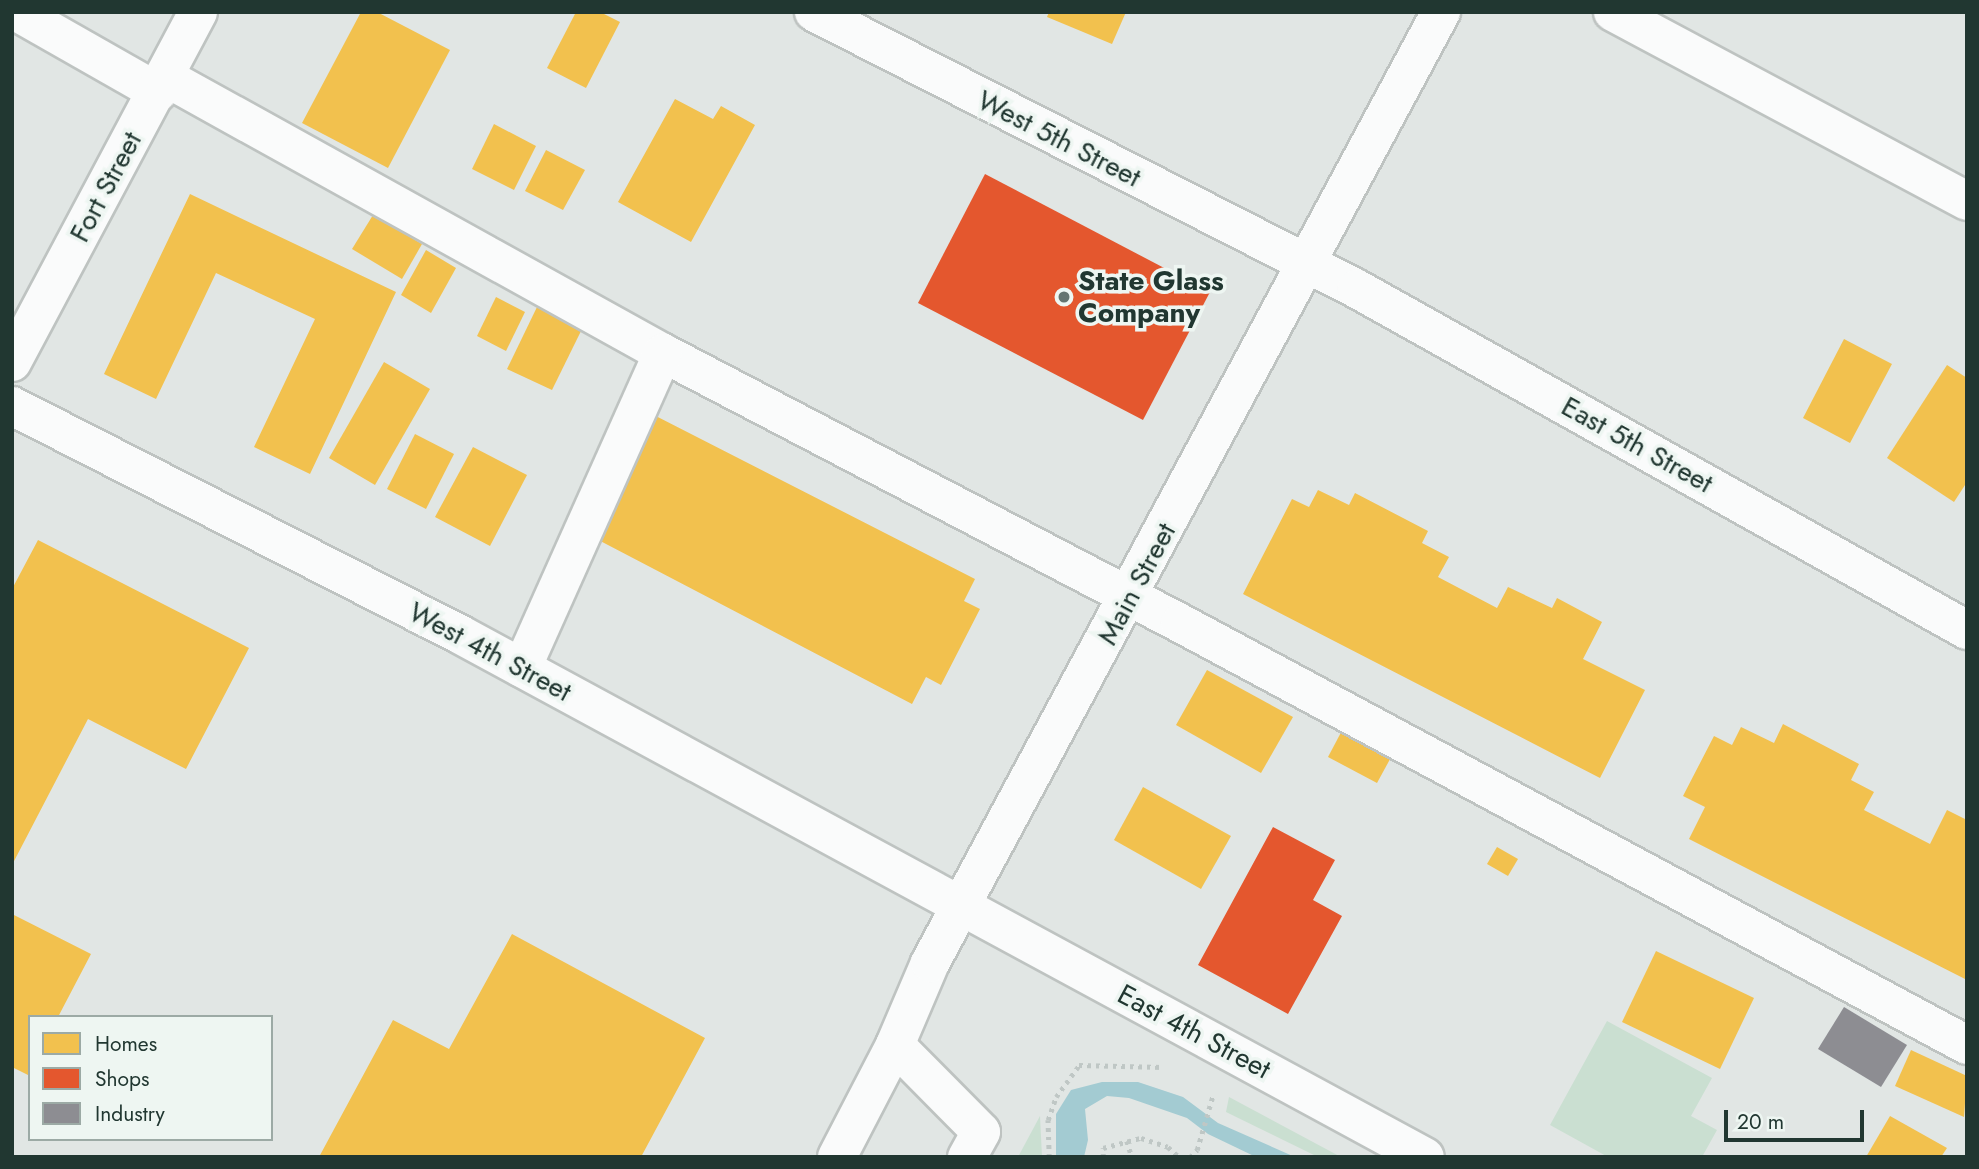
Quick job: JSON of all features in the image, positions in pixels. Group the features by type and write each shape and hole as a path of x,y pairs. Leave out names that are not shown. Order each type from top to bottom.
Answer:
{"street":[{"path":"17,12 161,84 663,353 1130,597 1967,1045"},
{"name":"Fort Street","path":"12,362 198,12"},
{"name":"West 5th Street","path":"814,12 1304,264"},
{"name":"Main Street","path":"837,1157 895,1045 930,963 1130,597 1304,264 1441,12"},
{"path":"1613,12 1967,201"},
{"name":"East 5th Street","path":"1304,264 1436,332 1967,630"},
{"path":"522,668 663,353"},
{"name":"West 4th Street","path":"12,406 522,668 962,908"},
{"name":"East 4th Street","path":"962,908 1426,1157"},
{"path":"895,1045 981,1132 967,1157"}],"path":[{"path":"1049,1157 1048,1120 1056,1097 1079,1065 1161,1066"},
{"path":"1190,1157 1197,1150 1215,1096"},
{"path":"1102,1157 1103,1148 1141,1138 1168,1147 1179,1157"},
{"path":"1127,1141 1132,1157"}],"green space":[{"path":"1607,1021 1712,1078 1691,1116 1717,1130 1702,1157 1608,1157 1550,1125"},
{"path":"1229,1097 1341,1157 1318,1157 1226,1112"},
{"path":"1040,1116 1042,1157 1018,1157"}],"water":[{"path":"1102,1082 1138,1082 1183,1097 1218,1123 1295,1157 1256,1157 1208,1134 1187,1118 1129,1098 1107,1096 1085,1109 1088,1140 1084,1157 1056,1157 1056,1114 1071,1090"}],"building: Homes":[{"path":"361,12 377,12 450,50 388,168 302,123"},
{"path":"576,12 600,12 620,22 586,88 547,68"},
{"path":"1049,12 1126,12 1112,44 1047,17"},
{"path":"675,99 713,119 721,106 755,125 691,242 618,202"},
{"path":"494,124 536,146 514,190 472,169"},
{"path":"546,150 585,170 563,210 525,191"},
{"path":"190,194 396,292 310,474 254,447 315,319 216,273 156,399 104,374"},
{"path":"373,215 422,244 402,279 352,249"},
{"path":"426,250 456,268 431,313 401,295"},
{"path":"496,297 525,312 506,351 477,336"},
{"path":"537,307 582,329 552,390 507,369"},
{"path":"1844,339 1892,364 1850,443 1803,418"},
{"path":"384,362 430,389 375,485 329,458"},
{"path":"1947,365 1967,378 1967,482 1954,502 1887,458"},
{"path":"648,412 975,579 964,601 980,609 941,685 926,677 912,704 585,533"},
{"path":"415,434 454,454 426,509 387,489"},
{"path":"473,447 527,475 490,546 435,517"},
{"path":"1318,490 1349,505 1355,493 1428,531 1422,543 1449,557 1438,577 1497,608 1508,587 1552,608 1557,598 1602,622 1583,659 1645,690 1600,778 1243,594 1292,499 1309,507"},
{"path":"38,540 249,648 186,769 88,719 12,865 12,589"},
{"path":"1207,670 1293,717 1261,773 1176,725"},
{"path":"1346,723 1395,750 1377,783 1328,757"},
{"path":"1783,724 1859,764 1851,780 1874,792 1864,810 1930,844 1947,810 1967,820 1967,980 1689,839 1705,807 1683,796 1714,736 1732,745 1741,727 1774,743"},
{"path":"1143,787 1231,836 1201,889 1114,840"},
{"path":"1497,847 1518,859 1508,876 1487,864"},
{"path":"12,914 91,954 59,1015 28,1015 28,1075 12,1067"},
{"path":"512,934 705,1038 641,1157 319,1157 393,1020 449,1049"},
{"path":"1656,951 1754,998 1720,1069 1622,1022"},
{"path":"1911,1050 1967,1076 1964,1117 1895,1086"},
{"path":"1890,1116 1947,1148 1941,1157 1866,1157"}],"building: Shops":[{"name":"State Glass Company","path":"985,174 1210,292 1143,420 918,303"},
{"path":"1273,827 1335,860 1313,900 1342,916 1288,1014 1198,965"}],"building: Industry":[{"path":"1844,1007 1907,1045 1881,1087 1818,1049"}],"place":[{"name":"State Glass Company","path":"1064,297"}]}
